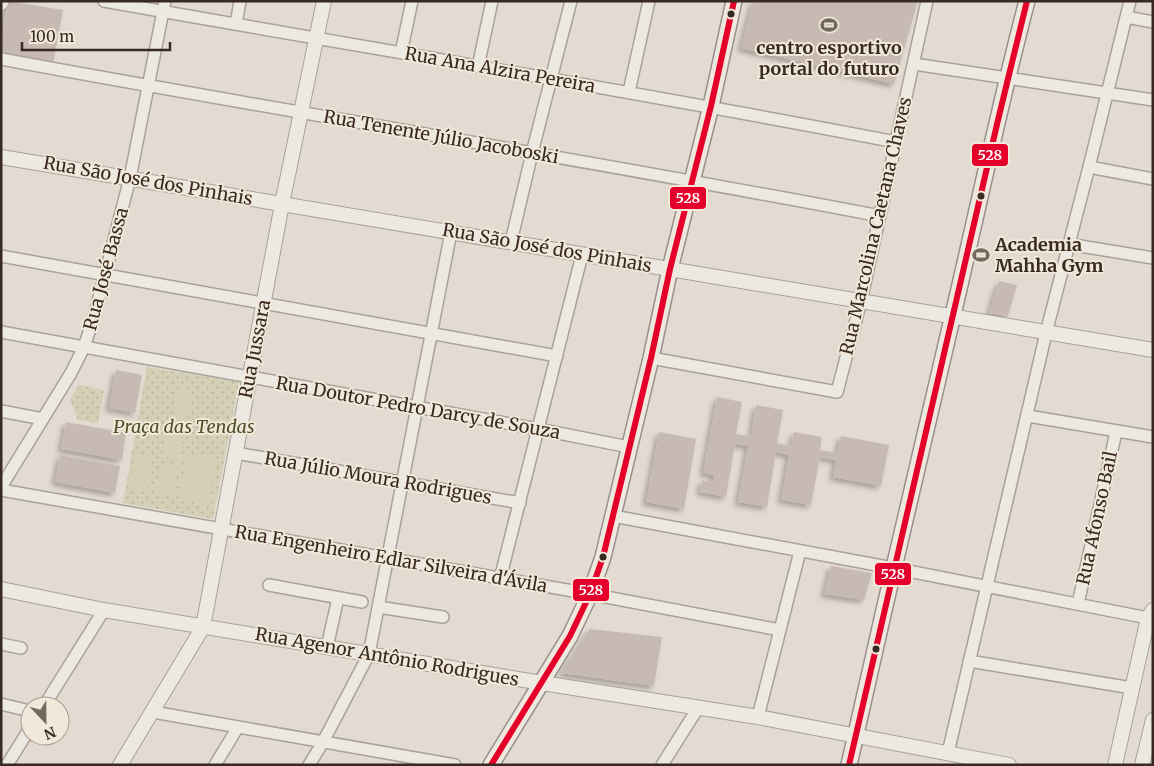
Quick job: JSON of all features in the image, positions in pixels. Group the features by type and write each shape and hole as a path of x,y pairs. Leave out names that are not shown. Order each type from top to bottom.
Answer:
{"main road":[{"path":"491,765 570,636 590,594 603,557 651,358 670,269 711,106 734,1"},
{"path":"849,765 892,568 1007,77 1027,1"},
{"path":"844,765 855,736"}],"street":[{"name":"Rua Ana Alzira Pereira","path":"104,1 164,6 236,24 551,80 711,106 896,142"},
{"path":"236,24 240,1"},
{"name":"Rua Jussara","path":"120,765 203,627 282,204 324,1"},
{"path":"401,53 412,1"},
{"path":"478,67 492,1"},
{"path":"511,242 571,1"},
{"path":"629,92 649,1"},
{"name":"Rua Marcolina Caetana Chaves","path":"651,358 837,392 861,301 928,1"},
{"path":"948,753 1046,333 1068,244 1090,167 1130,1"},
{"name":"Rua José Bassa","path":"1,489 71,373 84,347 94,317 130,178 164,6"},
{"path":"1126,17 1153,22"},
{"name":"Rua Tenente Júlio Jacoboski","path":"1,59 692,180 880,216"},
{"path":"914,64 1153,100"},
{"name":"Rua São José dos Pinhais","path":"1,157 1153,350"},
{"path":"1090,167 1153,179"},
{"path":"309,765 369,654 451,232"},
{"path":"1068,244 1153,258"},
{"path":"500,579 582,255"},
{"path":"1,256 557,356"},
{"name":"Rua Doutor Pedro Darcy de Souza","path":"1,332 629,447"},
{"path":"1,411 43,419"},
{"path":"1028,416 1153,437"},
{"name":"Rua Afonso Bail","path":"1078,604 1116,432"},
{"name":"Rua Júlio Moura Rodrigues","path":"236,453 520,503"},
{"name":"Rua Engenheiro Edlar Silveira d'Ávila","path":"1,489 590,594 780,630"},
{"path":"614,516 1078,604 1150,614 1115,765"},
{"path":"758,717 800,551"},
{"path":"269,585 362,602"},
{"name":"Rua Agenor Antônio Rodrigues","path":"1,589 104,610 203,627 758,717 1009,765"},
{"path":"326,647 338,598"},
{"path":"378,606 443,617"},
{"path":"50,696 104,610"},
{"path":"1,644 20,648"},
{"path":"969,662 1132,688"},
{"path":"1,704 20,709"},
{"path":"662,765 698,708"},
{"path":"153,712 455,765"},
{"path":"1142,765 1153,720"},
{"path":"215,765 238,727"},
{"path":"7,765 20,744"}],"green space":[{"name":"Praça das Tendas","path":"147,367 239,382 213,519 123,503"},
{"path":"79,385 104,390 98,423 78,420 70,399"},
{"path":"179,388 192,391 187,421 173,419"},
{"path":"168,426 185,429 179,460 162,457"},
{"path":"187,453 217,459 208,505 178,499"},
{"path":"136,454 153,457 147,492 129,489"},
{"path":"161,463 178,466 172,497 155,494"}],"building":[{"path":"8,1 63,10 53,63 1,53 1,37"},
{"name":"centro esportivo portal do futuro","path":"753,1 918,1 894,84 741,48"},
{"path":"999,281 1017,285 1008,316 989,313"},
{"path":"116,370 142,375 135,413 109,408"},
{"path":"717,397 742,402 736,434 751,436 756,405 783,410 777,443 791,446 794,432 822,437 820,450 837,453 841,436 889,445 881,486 833,477 836,460 820,457 811,505 781,500 789,455 776,452 767,507 738,502 748,446 735,444 726,497 700,492 702,480 713,482 714,475 703,473"},
{"path":"66,422 126,433 122,460 61,449"},
{"path":"659,432 696,439 684,509 646,502"},
{"path":"60,455 120,466 115,493 55,482"},
{"path":"831,566 872,573 864,600 824,594"},
{"path":"590,629 662,637 654,686 561,673"}],"transit line":[{"name":"528","path":"491,765 570,636 590,594 603,557 651,358 670,269 711,106 734,1"},
{"name":"528","path":"849,765 1027,1"}],"place":[{"name":"centro esportivo portal do futuro","path":"829,25"},
{"name":"Academia Mahha Gym","path":"981,255"}]}
